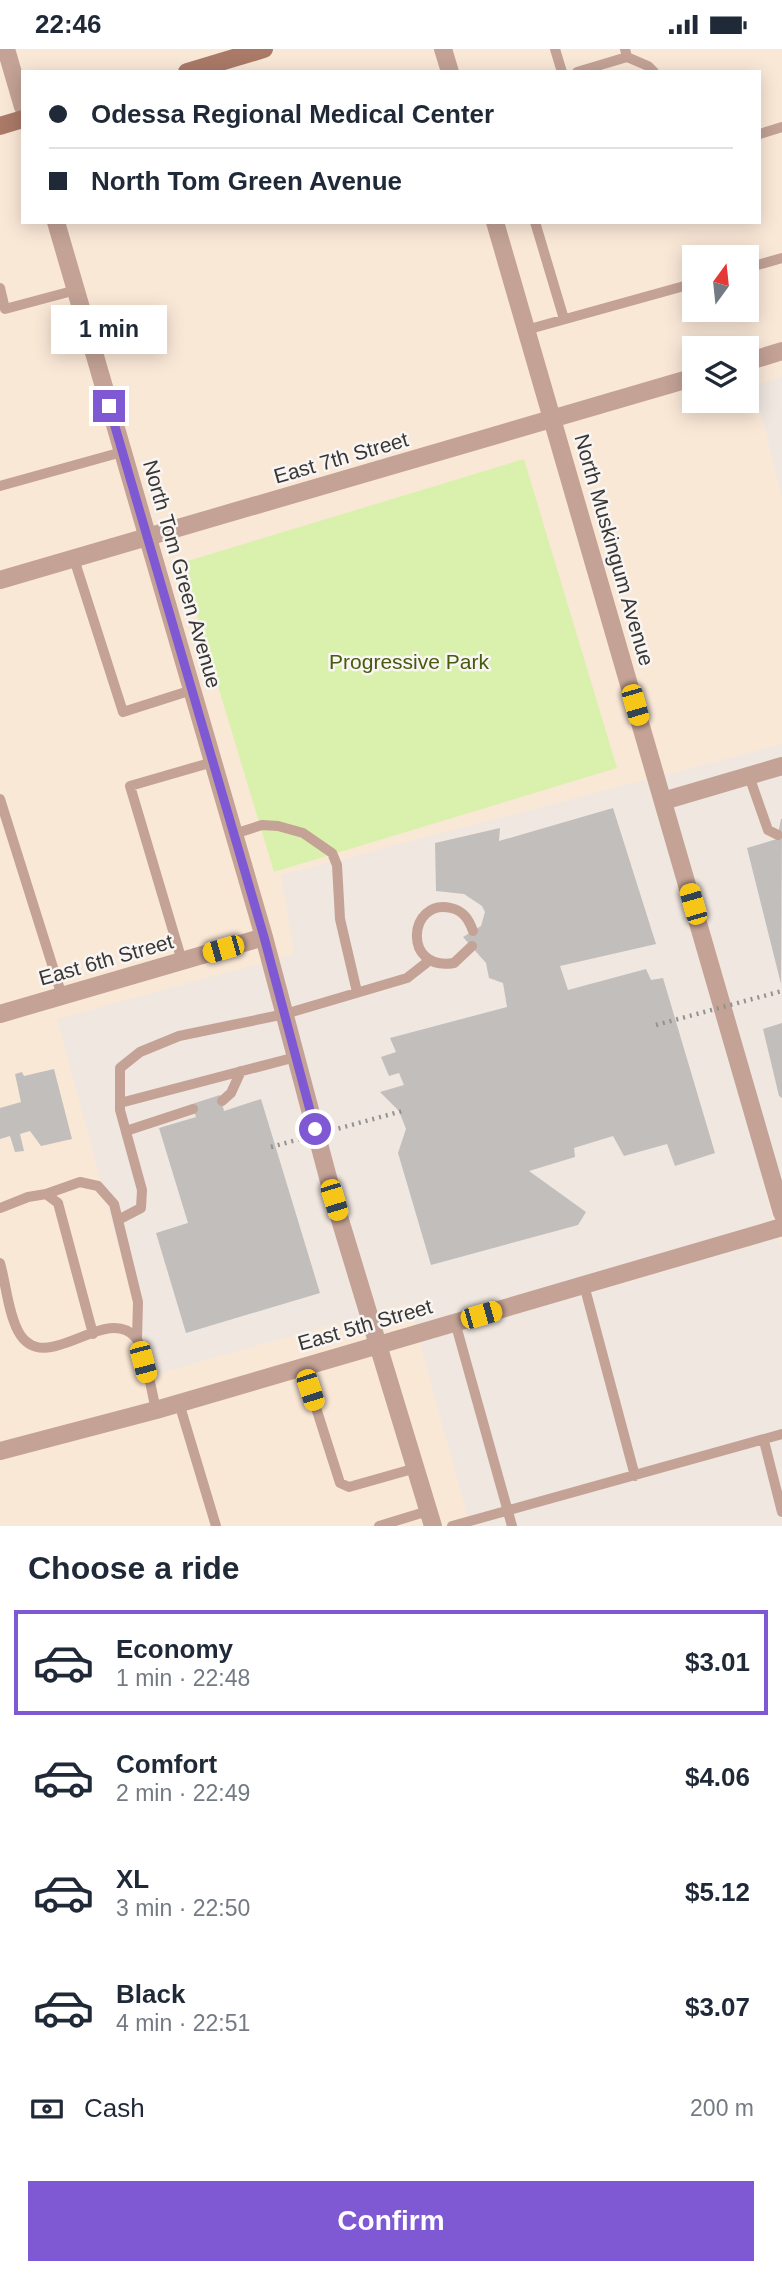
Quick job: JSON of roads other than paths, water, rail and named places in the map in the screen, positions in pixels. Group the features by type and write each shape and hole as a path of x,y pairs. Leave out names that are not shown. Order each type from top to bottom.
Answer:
{"main road":[{"path":"194,70 264,49"},
{"path":"0,126 21,120"}],"street":[{"path":"6,49 21,100"},
{"path":"443,49 449,70"},
{"name":"North Tom Green Avenue","path":"57,224 264,937 334,1200 380,1344"},
{"name":"North Muskingum Avenue","path":"496,224 782,1213"},
{"path":"759,358 782,351"},
{"name":"East 7th Street","path":"0,580 682,381"},
{"path":"663,801 782,766"},
{"name":"East 6th Street","path":"0,1014 264,937"},
{"name":"East 5th Street","path":"0,1451 156,1410 782,1227"},
{"path":"380,1344 430,1518"}],"lane":[{"path":"555,49 561,70"},
{"path":"582,70 626,53 652,70"},
{"path":"761,134 782,127"},
{"path":"536,224 564,319"},
{"path":"760,264 782,258"},
{"path":"526,331 682,286"},
{"path":"0,288 5,309 76,290"},
{"path":"0,487 122,452"},
{"path":"74,559 124,712 192,690"},
{"path":"182,961 130,786 213,762"},
{"path":"749,776 768,829 778,835"},
{"path":"0,799 62,996"},
{"path":"234,834 262,825 278,826 303,833 331,853 337,865 340,919 357,992"},
{"path":"472,946 454,963 446,964 430,960 418,945 416,936 422,918 437,908 456,909 470,922 473,931"},
{"path":"118,1220 141,1208 142,1190 120,1103 120,1068 140,1052 180,1036 285,1014 407,978 430,960"},
{"path":"120,1103 296,1057"},
{"path":"222,1101 231,1093 241,1072"},
{"path":"126,1131 193,1109"},
{"path":"0,1208 80,1182 98,1186 114,1204 138,1302 137,1339 156,1410"},
{"path":"46,1194 58,1203 93,1334"},
{"path":"0,1263 18,1331 28,1345 44,1349 111,1328 125,1330 137,1339"},
{"path":"584,1285 635,1476"},
{"path":"455,1322 512,1526"},
{"path":"303,1367 340,1483 349,1487 416,1468"},
{"path":"179,1403 216,1526"},
{"path":"452,1526 782,1434"},
{"path":"764,1441 782,1512"},
{"path":"379,1526 430,1518"}],"park label":[{"name":"Progressive Park","path":"409,662"}]}
